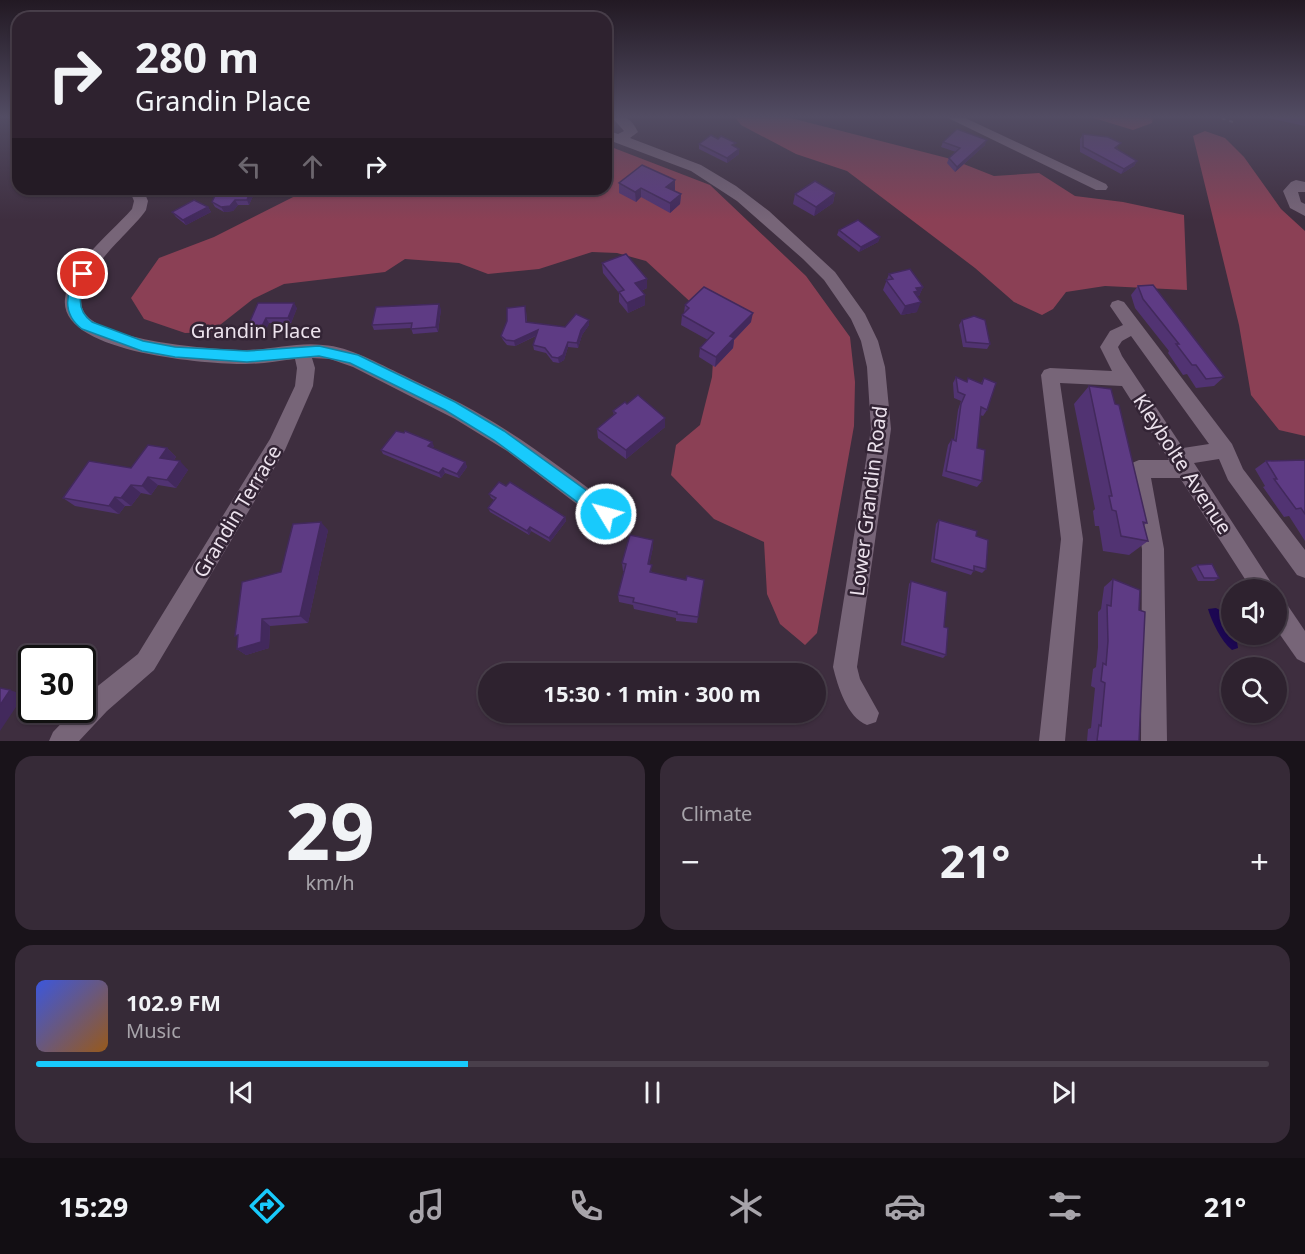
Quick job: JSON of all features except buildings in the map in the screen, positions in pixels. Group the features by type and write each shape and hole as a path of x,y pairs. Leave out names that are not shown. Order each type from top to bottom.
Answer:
{"street":[{"name":"Lower Grandin Road","path":"653,151 672,157 733,191 792,239 844,291 866,332 878,369 881,429 845,668 849,684 867,713"},
{"path":"1024,151 1101,187"},
{"path":"1305,187 1296,185 1290,190 1295,205 1305,211"},
{"name":"Grandin Place","path":"139,196 134,217 77,284 73,303 79,319 113,337 175,352 247,357 302,352 334,353 353,359 450,406 507,441 606,514"},
{"path":"1118,306 1226,450 1236,474 1305,568"},
{"name":"Kleybolte Avenue","path":"1135,328 1119,332 1114,336 1109,346 1114,359 1257,579"},
{"name":"Grandin Terrace","path":"62,741 98,702 146,662 278,444 304,386 306,368 302,352"},
{"path":"1052,741 1072,539 1050,375 1128,379"},
{"path":"1154,741 1153,549 1139,469 1183,463 1226,450"},
{"path":"1287,624 1305,651"}],"shaded area":[{"path":"612,151 621,151 710,185 806,276 850,337 855,382 854,426 817,633 805,645 780,624 767,594 764,542 714,519 671,475 676,445 700,425 712,377 714,346 697,308 646,261 617,253 592,252 539,269 488,274 459,263 405,259 385,272 284,284 253,299 211,332 185,333 144,319 131,298 159,258 214,237 297,195 612,195"},
{"path":"790,151 918,151 951,159 994,176 1039,173 1075,196 1123,202 1184,215 1187,290 1105,286 1066,292 1053,309 1042,315 1014,302 975,268 847,171"},
{"path":"1197,151 1238,151 1281,209 1305,231 1305,436 1279,430 1251,395 1239,325"},
{"path":"1216,608 1221,611 1221,637 1217,631 1208,609"},
{"path":"1227,645 1238,645 1238,648 1232,650"}],"route":[{"path":"83,274 74,294 74,312 87,325 113,337 142,346 210,356 247,357 319,351 353,359 450,406 499,435 606,514"}]}
